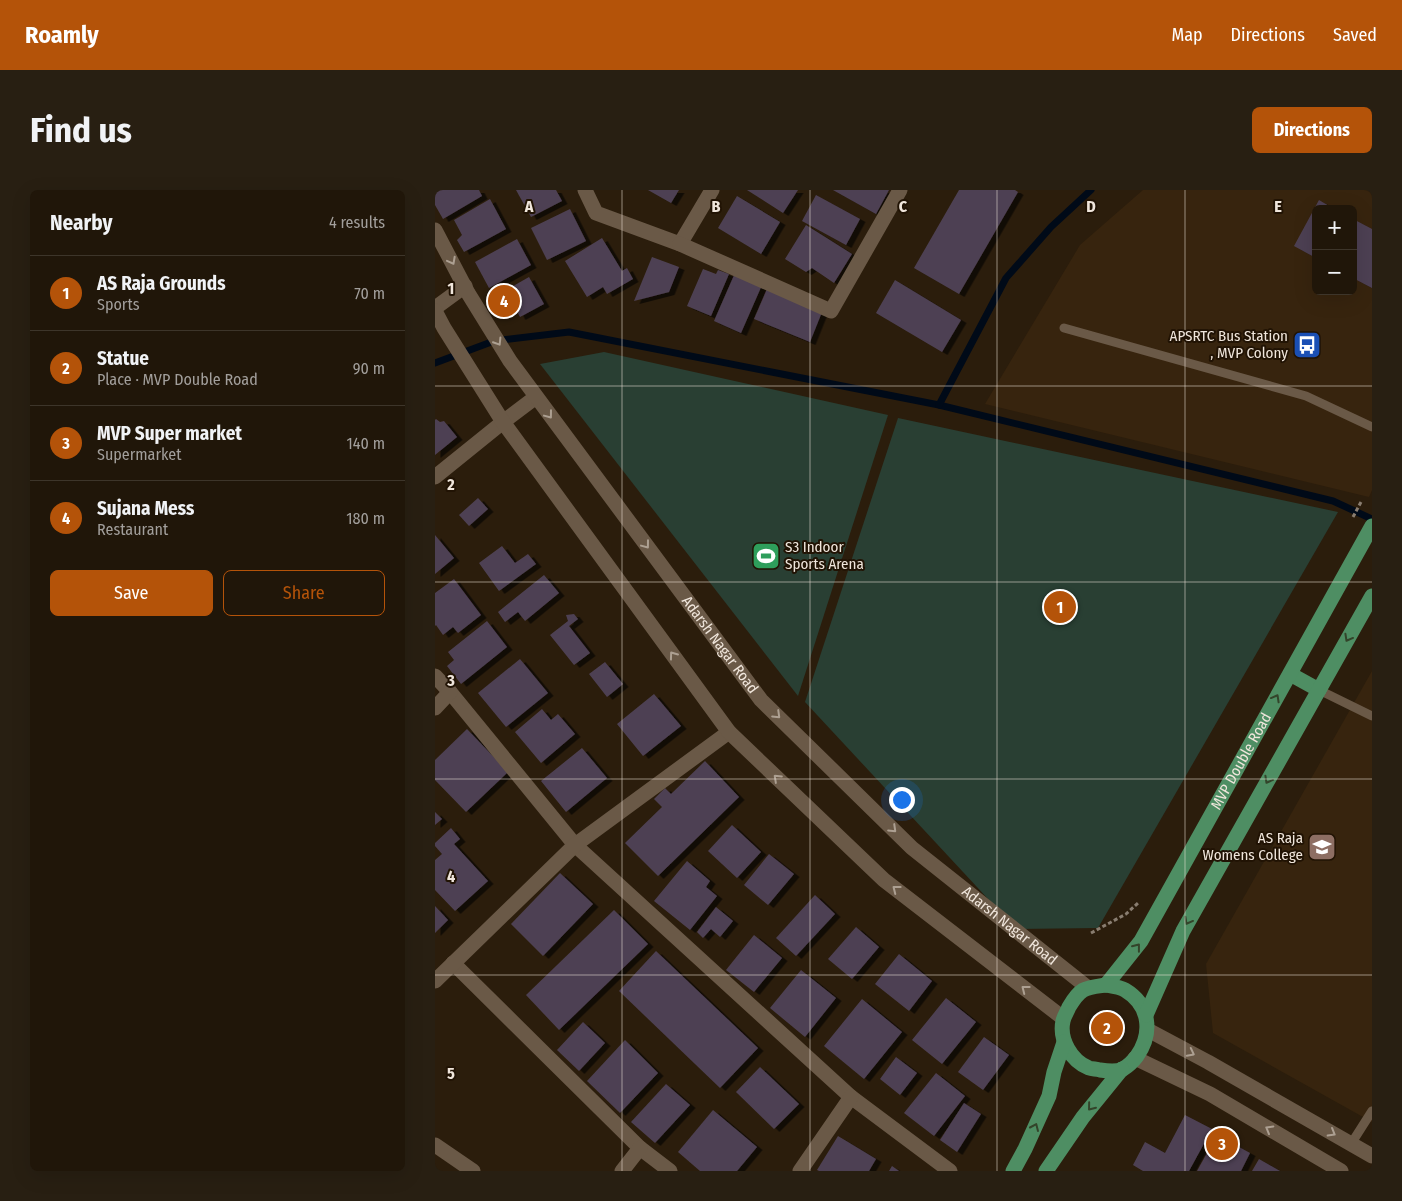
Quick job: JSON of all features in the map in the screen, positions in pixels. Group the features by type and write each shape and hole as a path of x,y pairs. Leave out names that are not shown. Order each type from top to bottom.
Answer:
{"main road":[{"name":"MVP Double Road","path":"1106,985 1141,941 1372,526"},
{"path":"1046,1171 1083,1117 1123,1069 1135,1058 1144,1045 1147,1023 1183,931 1372,596"},
{"path":"1289,674 1319,690"},
{"path":"1123,1069 1107,1071 1089,1068 1074,1058 1065,1042 1062,1026 1063,1018 1073,1000 1087,987 1106,985 1123,989 1137,1000 1147,1023"},
{"path":"1013,1171 1049,1096 1054,1072 1065,1042"}],"street":[{"path":"585,190 596,212 681,244 831,310 899,190"},
{"path":"681,244 712,190"},
{"name":"Adarsh Nagar Road","path":"435,230 466,290 510,361 761,700 912,848 1087,987"},
{"path":"466,290 435,310 444,328 503,422 729,732 885,880 1063,1018"},
{"path":"435,477 537,397"},
{"path":"435,676 575,845 851,1097 950,1171"},
{"path":"435,708 450,692"},
{"path":"435,981 575,845 729,732"},
{"path":"453,963 640,1148 670,1171"},
{"path":"1147,1023 1208,1062 1372,1156"},
{"path":"1135,1058 1210,1094 1341,1171"},
{"path":"800,1171 851,1097"},
{"path":"435,1145 473,1171"},
{"path":"622,1171 640,1148"}],"lane":[{"path":"1064,328 1307,396 1372,427"},
{"path":"1319,690 1372,716"},
{"path":"1351,1144 1372,1111"}],"path":[{"path":"1350,521 1361,502"},
{"path":"1091,933 1126,914 1143,899"}],"shaded area":[{"path":"1143,190 1372,190 1372,490 1369,497 985,404 1080,245"},
{"name":"AS Raja Womens College","path":"1372,671 1372,1122 1213,1033 1206,964"}],"green space":[{"name":"S3 Indoor Sports Arena","path":"604,352 888,415 798,696 540,364"},
{"path":"898,418 1338,512 1098,928 1016,929 805,702"}],"building":[{"path":"435,190 479,190 482,196 443,219 435,205"},
{"path":"516,190 556,190 562,201 531,217"},
{"path":"648,190 679,190 671,203"},
{"path":"747,190 798,190 783,213"},
{"path":"833,190 889,190 876,214"},
{"path":"959,190 1015,190 1018,192 959,294 914,268"},
{"path":"816,195 860,219 846,245 802,221"},
{"path":"737,196 780,222 761,254 718,228"},
{"path":"490,199 506,229 464,252 457,240 462,235 454,220"},
{"path":"1319,200 1327,205 1316,205"},
{"path":"570,209 586,241 547,260 531,228"},
{"path":"1312,213 1312,256 1294,246"},
{"path":"1357,221 1372,229 1372,288 1357,280"},
{"path":"806,225 852,254 834,283 812,268 806,272 785,259"},
{"path":"602,238 622,271 627,268 633,279 607,294 603,287 587,297 565,261"},
{"path":"517,239 531,265 489,288 475,262"},
{"path":"652,257 679,267 669,292 634,301"},
{"path":"703,269 716,274 718,270 729,274 711,316 687,306"},
{"path":"735,273 762,285 741,333 714,321"},
{"path":"529,277 544,304 520,317 513,304 495,315 487,301"},
{"path":"895,280 961,320 942,352 876,313"},
{"path":"767,289 822,312 810,342 754,319"},
{"path":"435,420 440,422 444,421 457,437 435,455"},
{"path":"478,498 488,509 469,526 459,515"},
{"path":"435,535 454,558 435,574"},
{"path":"502,546 515,563 528,554 536,564 499,591 479,563"},
{"path":"544,575 559,593 525,621 518,612 505,622 498,612"},
{"path":"454,579 481,615 458,633 453,627 443,635 435,626 435,593"},
{"path":"574,614 578,619 569,626 590,653 574,665 550,635 568,621 566,615"},
{"path":"487,621 507,647 461,684 447,666 454,660 448,652"},
{"path":"520,659 548,693 506,727 478,693"},
{"path":"605,662 623,684 607,697 589,674"},
{"path":"654,694 681,726 643,756 617,724"},
{"path":"542,709 551,720 558,714 575,734 541,763 515,732"},
{"path":"467,729 508,772 466,812 435,780 435,760"},
{"path":"582,748 607,778 566,812 541,781"},
{"path":"705,761 739,797 658,876 625,843 662,807 654,799 665,788 671,794"},
{"path":"435,812 442,819 435,825"},
{"path":"732,825 761,852 737,878 708,851"},
{"path":"451,828 460,839 454,844 488,881 455,911 435,890 435,860 442,854 435,846 435,843"},
{"path":"769,854 794,874 768,905 744,885"},
{"path":"687,861 710,881 706,887 717,896 690,930 654,901"},
{"path":"560,873 593,904 543,956 511,924"},
{"path":"815,895 835,914 796,956 776,938"},
{"path":"435,906 448,920 435,933"},
{"path":"716,907 733,921 720,937 711,929 703,938 697,932"},
{"path":"614,910 648,944 559,1030 526,995"},
{"path":"856,927 879,947 852,979 828,959"},
{"path":"754,935 782,958 754,992 726,970"},
{"path":"656,951 758,1048 720,1088 619,991"},
{"path":"899,954 932,981 909,1011 875,984"},
{"path":"801,970 836,998 805,1037 770,1008"},
{"path":"946,998 976,1022 942,1064 912,1040"},
{"path":"862,999 902,1032 864,1079 824,1046"},
{"path":"583,1022 605,1043 579,1071 557,1050"},
{"path":"984,1037 1009,1055 983,1090 958,1072"},
{"path":"625,1040 658,1073 620,1113 587,1081"},
{"path":"896,1057 917,1073 900,1095 880,1079"},
{"path":"760,1067 799,1104 774,1129 736,1092"},
{"path":"936,1073 965,1096 934,1136 904,1113"},
{"path":"666,1084 690,1105 655,1143 631,1122"},
{"path":"964,1103 981,1114 957,1152 940,1140"},
{"path":"713,1110 757,1147 737,1171 700,1171 678,1152"},
{"path":"1185,1115 1212,1129 1189,1171 1143,1171 1133,1165 1145,1142 1165,1153"},
{"path":"1217,1135 1250,1153 1241,1171 1197,1171"},
{"path":"838,1136 876,1159 869,1171 817,1170"},
{"path":"1259,1159 1280,1171 1252,1171"},
{"path":"892,1166 899,1171 889,1171"}],"waterway":[{"path":"939,405 1006,278 1051,227 1091,190"},
{"path":"435,363 494,341 569,332 939,405 1333,501 1372,519"}],"place":[{"name":"Sujana Mess","path":"504,301"},
{"name":"APSRTC Bus Station , MVP Colony","path":"1307,345"},
{"name":"S3 Indoor Sports Arena","path":"766,556"},
{"name":"AS Raja Grounds","path":"1060,607"},
{"name":"AS Raja Womens College","path":"1322,847"},
{"name":"Statue","path":"1107,1028"},
{"name":"MVP Super market","path":"1222,1144"}]}
